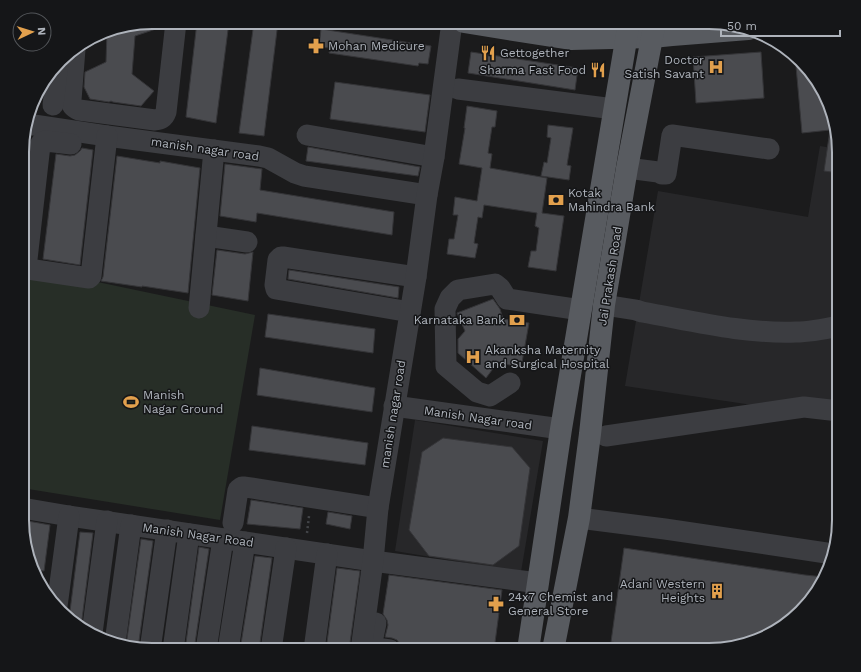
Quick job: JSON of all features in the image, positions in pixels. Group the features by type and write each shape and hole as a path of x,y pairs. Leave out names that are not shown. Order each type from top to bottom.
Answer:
{"main road":[{"path":"508,29 571,39 628,30 653,30 672,35 729,30"},
{"name":"Jai Prakash Road","path":"529,643 561,429 628,30"},
{"name":"Jai Prakash Road","path":"554,643 579,518 604,305 627,168 653,30"}],"street":[{"path":"75,56 71,100 76,109 155,120 160,119 163,118 166,112 175,29"},
{"name":"manish nagar road","path":"374,566 378,508 394,406 403,311 434,157 451,29"},
{"path":"53,106 55,75"},
{"path":"458,89 614,109"},
{"name":"manish nagar road","path":"32,125 106,142 214,150 258,156 268,158 295,173 304,176 427,195"},
{"path":"29,146 30,135"},
{"path":"627,168 666,174 672,135 769,149"},
{"path":"307,136 434,157"},
{"path":"29,242 41,144 46,141 106,142 90,277 29,269"},
{"path":"198,308 214,150"},
{"path":"206,236 247,242"},
{"path":"403,311 276,289 275,285 278,260 283,257 409,276"},
{"path":"510,383 490,396 477,392 446,366 445,309 450,298 458,290 495,284 500,288 507,299 581,310"},
{"path":"604,305 741,330 797,332 832,327"},
{"name":"Manish Nagar road","path":"394,406 561,429"},
{"path":"606,436 804,407 832,410"},
{"path":"207,643 228,531 238,490 245,487 378,508"},
{"name":"Manish Nagar Road","path":"29,509 190,534 228,531 244,542 327,554 374,566 538,583"},
{"path":"58,599 69,516"},
{"path":"579,518 828,553"},
{"path":"93,628 107,522"},
{"path":"116,638 131,525"},
{"path":"151,643 167,530"},
{"path":"174,643 190,534"},
{"path":"229,643 244,542"},
{"path":"272,643 286,548"},
{"path":"315,643 327,554"},
{"path":"357,643 374,566"},
{"path":"372,643 374,566"},
{"path":"361,643 362,621"}],"shaded area":[{"path":"820,146 832,148 832,417 625,386 658,191 808,217"},
{"name":"Manish Nagar Ground","path":"29,272 88,280 255,315 220,520 29,489"},
{"path":"415,420 543,441 521,572 395,551"}],"building":[{"path":"156,29 135,36 132,74 154,91 141,106 90,99 84,87 85,72 106,62 107,37 128,31"},
{"path":"196,29 228,29 216,123 186,117"},
{"path":"253,29 277,29 264,136 239,133"},
{"path":"321,29 431,46 428,64 419,63 418,66 329,53 330,48 319,47"},
{"path":"471,52 578,68 575,90 468,73"},
{"path":"761,52 764,98 696,103 693,57"},
{"path":"796,65 807,77 819,97 828,120 830,130 802,133"},
{"path":"335,82 430,95 425,132 330,119"},
{"path":"467,106 497,111 495,127 492,127 488,153 492,154 490,168 547,178 542,213 564,216 556,271 528,267 531,251 536,251 539,228 535,226 537,213 484,205 482,218 478,217 474,243 478,244 475,258 447,254 449,239 454,239 458,215 453,215 455,197 477,201 482,168 459,164"},
{"path":"548,125 573,128 567,165 571,166 569,180 541,176 544,162 547,163 551,138 547,137"},
{"path":"830,130 832,172 824,171"},
{"path":"308,147 420,167 418,176 306,161"},
{"path":"82,148 93,150 80,265 43,259 56,154 70,156 75,155"},
{"path":"117,156 160,163 160,161 200,168 188,293 101,281 103,277"},
{"path":"225,164 262,169 260,190 394,212 392,235 257,213 256,222 220,216"},
{"path":"217,250 245,254 253,252 248,301 212,295"},
{"path":"289,270 399,287 398,298 288,279"},
{"path":"493,299 500,309 503,319 529,323 521,368 498,362 486,378 458,353 458,339 465,331 457,313"},
{"path":"268,314 375,329 373,353 265,337"},
{"path":"260,368 375,388 372,412 257,395"},
{"path":"252,426 368,443 365,465 249,450"},
{"path":"443,438 512,447 530,468 519,546 493,565 429,556 409,530 422,452"},
{"path":"251,500 303,508 300,529 247,524"},
{"path":"328,512 352,516 350,529 326,524"},
{"path":"29,521 50,525 44,571 40,571 33,552"},
{"path":"80,532 93,533 82,620 70,612"},
{"path":"141,539 153,541 139,642 127,640"},
{"path":"199,547 209,549 195,643 186,643"},
{"name":"Adani Western Heights","path":"624,548 819,576 802,601 790,613 764,630 741,639 709,643 611,642"},
{"path":"255,556 272,558 260,643 241,643"},
{"path":"337,568 360,571 350,643 327,643"},
{"path":"389,575 502,590 495,643 399,643 397,640 385,637 388,625 383,614"}],"place":[{"name":"Mohan Medicure","path":"316,46"},
{"name":"Gettogether","path":"488,53"},
{"name":"Doctor Satish Savant","path":"716,67"},
{"name":"Sharma Fast Food","path":"598,70"},
{"name":"Kotak Mahindra Bank","path":"556,200"},
{"name":"Karnataka Bank","path":"517,320"},
{"name":"Akanksha Maternity and Surgical Hospital","path":"473,357"},
{"name":"Manish Nagar Ground","path":"131,402"},
{"name":"Adani Western Heights","path":"717,591"},
{"name":"24x7 Chemist and General Store","path":"496,604"}]}
